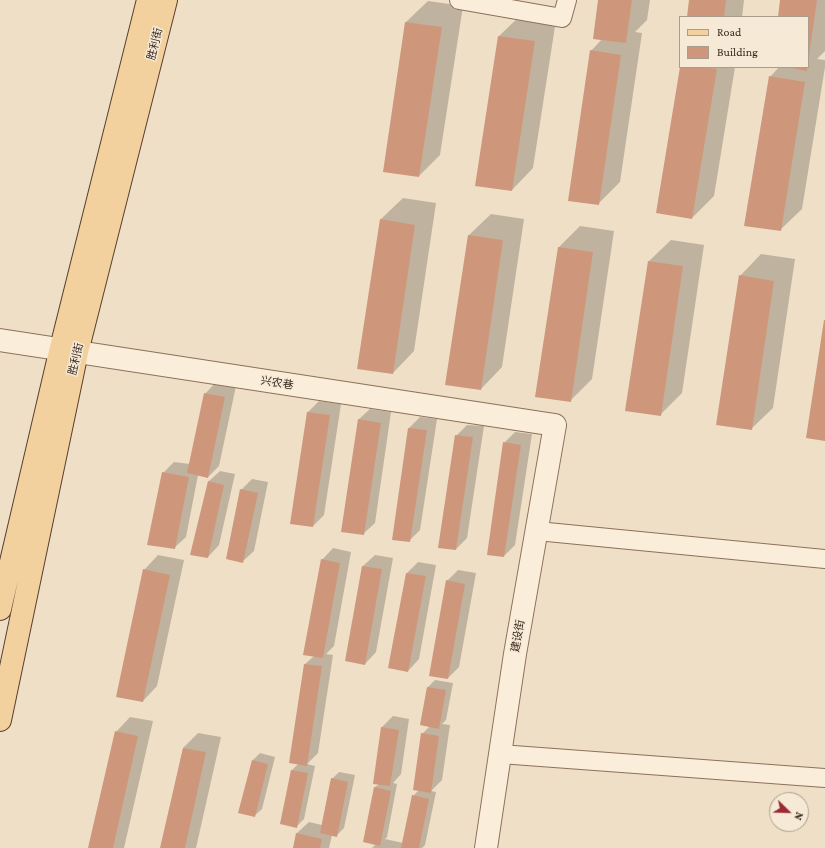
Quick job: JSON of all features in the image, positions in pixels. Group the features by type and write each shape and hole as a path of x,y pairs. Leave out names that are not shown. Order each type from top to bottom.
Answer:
{"main road":[{"name":"胜利街","path":"0,720 69,350 148,0"},
{"name":"胜利街","path":"0,609 69,350 166,0"}],"street":[{"path":"459,0 562,18 567,0"},
{"name":"兴农巷","path":"0,340 555,425"},
{"name":"建设街","path":"486,848 515,654 555,425"},
{"path":"537,531 825,559"},
{"path":"500,754 825,778"}],"building":[{"path":"598,0 632,0 626,43 593,39"},
{"path":"689,0 726,0 724,16 687,16"},
{"path":"780,0 817,0 809,56 809,16 778,16"},
{"path":"405,22 442,27 419,177 383,172"},
{"path":"498,36 535,41 512,191 475,186"},
{"path":"590,50 621,55 599,205 568,201"},
{"path":"680,68 717,69 692,219 656,213"},
{"path":"792,68 807,68 807,71"},
{"path":"769,76 805,82 781,231 744,226"},
{"path":"380,219 415,225 393,374 357,369"},
{"path":"468,235 503,240 481,390 445,385"},
{"path":"558,247 593,252 571,402 535,397"},
{"path":"648,261 683,266 661,416 625,411"},
{"path":"739,275 774,281 752,430 716,425"},
{"path":"825,320 825,441 806,438"},
{"path":"204,393 225,397 208,478 187,473"},
{"path":"307,412 330,415 313,527 290,524"},
{"path":"358,419 381,423 364,535 341,532"},
{"path":"408,428 427,430 410,542 392,540"},
{"path":"455,435 473,437 456,550 438,548"},
{"path":"503,442 521,445 504,557 487,555"},
{"path":"162,472 189,477 175,549 147,545"},
{"path":"208,481 224,485 208,558 190,555"},
{"path":"240,489 258,493 243,563 226,559"},
{"path":"321,559 340,563 323,658 303,655"},
{"path":"362,566 382,569 365,665 345,661"},
{"path":"143,569 170,575 143,702 116,697"},
{"path":"406,573 426,576 408,672 388,668"},
{"path":"446,580 465,584 448,679 429,676"},
{"path":"304,664 322,666 307,766 289,763"},
{"path":"427,687 446,690 439,729 420,725"},
{"path":"381,727 399,730 390,786 373,784"},
{"path":"115,731 138,736 113,848 88,848"},
{"path":"421,733 439,736 431,793 413,790"},
{"path":"183,748 206,752 185,848 160,848"},
{"path":"252,760 268,764 255,817 238,813"},
{"path":"291,770 308,773 297,828 280,824"},
{"path":"331,778 348,782 337,837 320,833"},
{"path":"374,787 391,791 380,846 363,842"},
{"path":"412,795 429,799 419,848 401,848"},
{"path":"296,833 322,839 320,848 293,848"}]}
